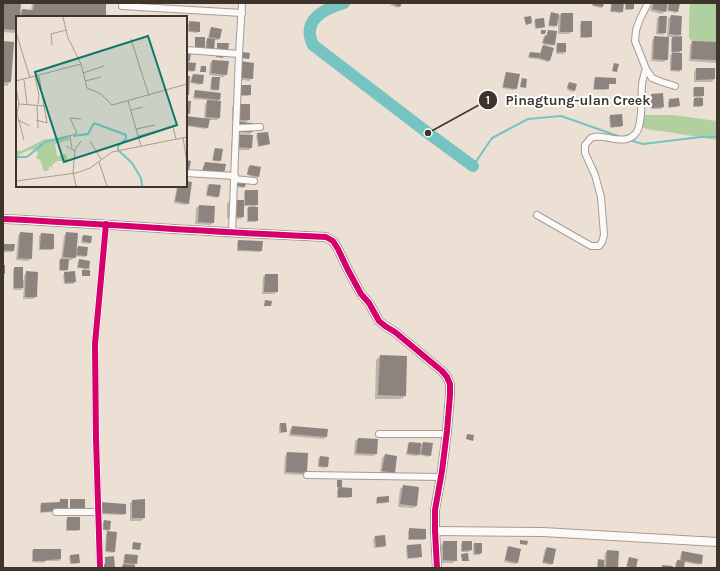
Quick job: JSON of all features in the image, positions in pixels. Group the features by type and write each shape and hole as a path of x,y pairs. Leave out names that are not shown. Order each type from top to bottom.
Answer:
{"street":[{"path":"232,232 242,3"},
{"path":"648,3 636,30 635,41 640,58 652,78 675,86"},
{"path":"122,6 242,13"},
{"path":"187,50 239,54"},
{"path":"538,215 591,246 598,246 602,242 604,235 601,197 595,176 585,153 585,145 590,139 596,137 623,140 633,137 638,131 641,117 642,83 646,69"},
{"path":"236,128 260,127"},
{"path":"187,173 254,181"},
{"path":"3,219 326,238 333,241 361,294 369,303 379,320 442,371 450,384 447,434 435,510 434,531 437,568"},
{"path":"100,568 95,344 106,224"},
{"path":"379,434 447,434"},
{"path":"307,475 441,477"},
{"path":"56,512 98,512"},
{"path":"434,531 542,532 717,542"}],"green space":[{"path":"690,3 717,3 717,43 693,42 689,38"},
{"path":"643,115 673,115 717,121 717,140 650,130 642,127"}],"building":[{"path":"3,3 21,3 20,16 16,16 16,30 3,29"},
{"path":"34,3 106,3 106,16 21,16 22,9 33,10"},
{"path":"390,3 402,3 400,7"},
{"path":"593,3 604,3 603,7 593,5"},
{"path":"612,3 624,3 623,12 611,11"},
{"path":"626,3 634,3 634,9 626,9"},
{"path":"654,3 668,3 666,12 652,9"},
{"path":"669,3 680,3 678,12 668,10"},
{"path":"551,12 559,14 557,26 549,25"},
{"path":"561,13 573,13 573,32 560,32"},
{"path":"671,15 682,16 681,35 669,34"},
{"path":"531,16 532,23 526,25 524,17"},
{"path":"659,16 667,16 666,33 658,33"},
{"path":"544,18 545,27 536,28 535,19"},
{"path":"189,21 200,22 200,32 189,31"},
{"path":"581,21 592,21 592,37 581,37"},
{"path":"211,27 222,29 220,39 209,37"},
{"path":"541,30 546,30 545,34 541,34"},
{"path":"548,30 557,31 555,45 543,43 545,35 547,36"},
{"path":"654,36 669,37 668,60 653,59"},
{"path":"682,36 682,51 672,52 672,37"},
{"path":"195,37 205,37 205,48 195,48"},
{"path":"207,38 215,39 214,51 206,51"},
{"path":"3,41 14,42 11,82 3,82"},
{"path":"692,41 717,42 717,60 691,59"},
{"path":"217,43 229,43 228,51 217,51"},
{"path":"557,43 566,43 566,52 557,52"},
{"path":"543,45 554,48 550,61 539,58"},
{"path":"187,51 191,51 190,61 187,61"},
{"path":"242,52 250,53 249,59 241,58"},
{"path":"530,52 540,53 539,58 529,57"},
{"path":"672,53 682,53 682,70 671,70"},
{"path":"216,54 224,54 223,58 216,57"},
{"path":"212,60 229,61 227,75 211,73"},
{"path":"240,61 254,63 253,79 238,77"},
{"path":"187,62 196,63 195,71 187,70"},
{"path":"614,63 619,64 617,72 612,71"},
{"path":"201,66 206,66 206,72 200,72"},
{"path":"696,68 715,68 715,79 696,80"},
{"path":"506,72 520,74 517,89 503,87"},
{"path":"193,74 204,75 203,84 191,82"},
{"path":"187,76 190,76 189,95 187,95"},
{"path":"212,77 220,77 219,90 211,89"},
{"path":"595,77 616,78 616,84 609,84 609,89 594,89"},
{"path":"522,78 527,79 526,88 520,87"},
{"path":"569,82 577,84 575,91 567,88"},
{"path":"236,85 251,85 251,95 236,95"},
{"path":"694,87 704,87 704,96 694,96"},
{"path":"195,90 221,93 220,100 194,97"},
{"path":"663,93 664,107 652,108 651,94"},
{"path":"679,98 680,106 669,107 669,99"},
{"path":"694,98 703,98 703,106 694,106"},
{"path":"207,100 221,101 220,118 206,117"},
{"path":"187,101 191,101 190,114 187,113"},
{"path":"234,104 250,104 250,120 234,120"},
{"path":"622,114 623,126 611,127 610,115"},
{"path":"187,116 210,119 208,128 187,125"},
{"path":"240,122 253,123 253,132 239,132"},
{"path":"268,132 270,144 259,146 257,133"},
{"path":"234,134 253,135 252,148 233,147"},
{"path":"215,148 223,149 221,161 213,160"},
{"path":"187,160 191,161 189,170 187,170"},
{"path":"205,162 226,164 224,174 202,171"},
{"path":"250,165 261,167 259,177 247,174"},
{"path":"233,176 247,178 245,187 232,185"},
{"path":"187,181 192,182 189,204 175,201 178,187 187,187"},
{"path":"209,184 221,185 219,197 207,195"},
{"path":"245,190 258,190 258,205 245,205"},
{"path":"230,200 244,200 244,217 230,217"},
{"path":"199,205 215,206 214,223 198,222"},
{"path":"248,207 258,207 258,221 248,221"},
{"path":"20,232 33,233 32,259 18,258"},
{"path":"66,232 78,233 76,258 63,257"},
{"path":"41,233 54,234 54,249 40,249"},
{"path":"83,235 92,236 91,243 82,241"},
{"path":"238,240 263,241 262,251 238,250"},
{"path":"4,244 15,244 14,251 3,250"},
{"path":"78,246 88,247 87,256 77,255"},
{"path":"60,259 69,259 68,270 60,270"},
{"path":"79,259 90,261 89,269 78,267"},
{"path":"3,265 5,265 5,274 3,274"},
{"path":"14,267 23,267 23,288 14,288"},
{"path":"82,270 90,270 90,276 82,276"},
{"path":"26,271 38,272 37,297 25,297"},
{"path":"75,271 76,282 65,283 64,272"},
{"path":"265,274 278,274 278,292 264,292"},
{"path":"265,300 272,301 271,306 264,306"},
{"path":"380,355 407,356 406,396 378,395"},
{"path":"280,423 286,423 287,432 281,432"},
{"path":"292,426 328,429 327,437 291,434"},
{"path":"467,434 474,435 473,441 466,439"},
{"path":"358,438 378,439 377,454 356,453"},
{"path":"409,442 421,443 420,455 407,453"},
{"path":"423,442 433,443 431,456 421,454"},
{"path":"287,452 308,453 307,473 286,472"},
{"path":"385,454 397,456 395,473 382,471"},
{"path":"320,456 329,457 328,467 319,466"},
{"path":"337,480 342,480 342,487 337,487"},
{"path":"403,485 419,487 417,506 400,504"},
{"path":"338,487 352,488 352,497 338,497"},
{"path":"389,496 389,502 377,503 377,497"},
{"path":"60,499 68,499 68,510 41,512 41,503 60,502"},
{"path":"70,499 85,499 85,511 74,511 74,508 70,508"},
{"path":"145,499 145,518 132,518 132,500"},
{"path":"99,502 126,504 126,514 98,513"},
{"path":"67,517 80,517 80,530 67,530"},
{"path":"104,520 111,521 110,530 103,529"},
{"path":"409,528 426,529 426,539 409,539"},
{"path":"107,531 117,532 115,552 106,551"},
{"path":"385,535 386,546 376,547 375,536"},
{"path":"520,540 528,541 527,545 520,544"},
{"path":"443,541 457,541 457,561 443,560"},
{"path":"462,541 472,541 472,550 462,551"},
{"path":"133,542 141,543 140,550 132,549"},
{"path":"474,543 482,543 482,553 475,554"},
{"path":"421,544 422,557 408,558 407,545"},
{"path":"508,546 521,549 518,563 505,560"},
{"path":"547,547 556,549 553,564 543,562"},
{"path":"33,549 61,549 61,559 33,561"},
{"path":"607,550 619,551 618,568 606,568"},
{"path":"682,551 703,555 702,564 681,560"},
{"path":"468,553 469,561 462,561 461,554"},
{"path":"79,554 80,563 71,563 70,555"},
{"path":"125,554 138,555 137,564 124,563"},
{"path":"114,556 115,568 99,568 99,565 105,564 105,557"},
{"path":"629,557 638,559 636,568 627,566"},
{"path":"598,559 604,560 604,568 598,568"},
{"path":"677,560 685,561 684,568 676,568"},
{"path":"123,564 135,565 135,568 122,568"},
{"path":"662,565 673,566 672,568 662,568"}],"waterway":[{"path":"344,3 322,12 312,22 310,36 313,45 473,166"},
{"path":"473,166 492,138 528,119 561,116 621,137"},
{"path":"629,140 643,144 701,137 717,137"}],"cycle path":[{"path":"3,219 326,237 333,241 361,294 369,303 379,321 395,332 442,371 450,384 447,431 435,510 437,568"},
{"path":"100,568 95,344 106,224"}],"place":[{"name":"Pinagtung-ulan Creek","path":"428,133"}]}
